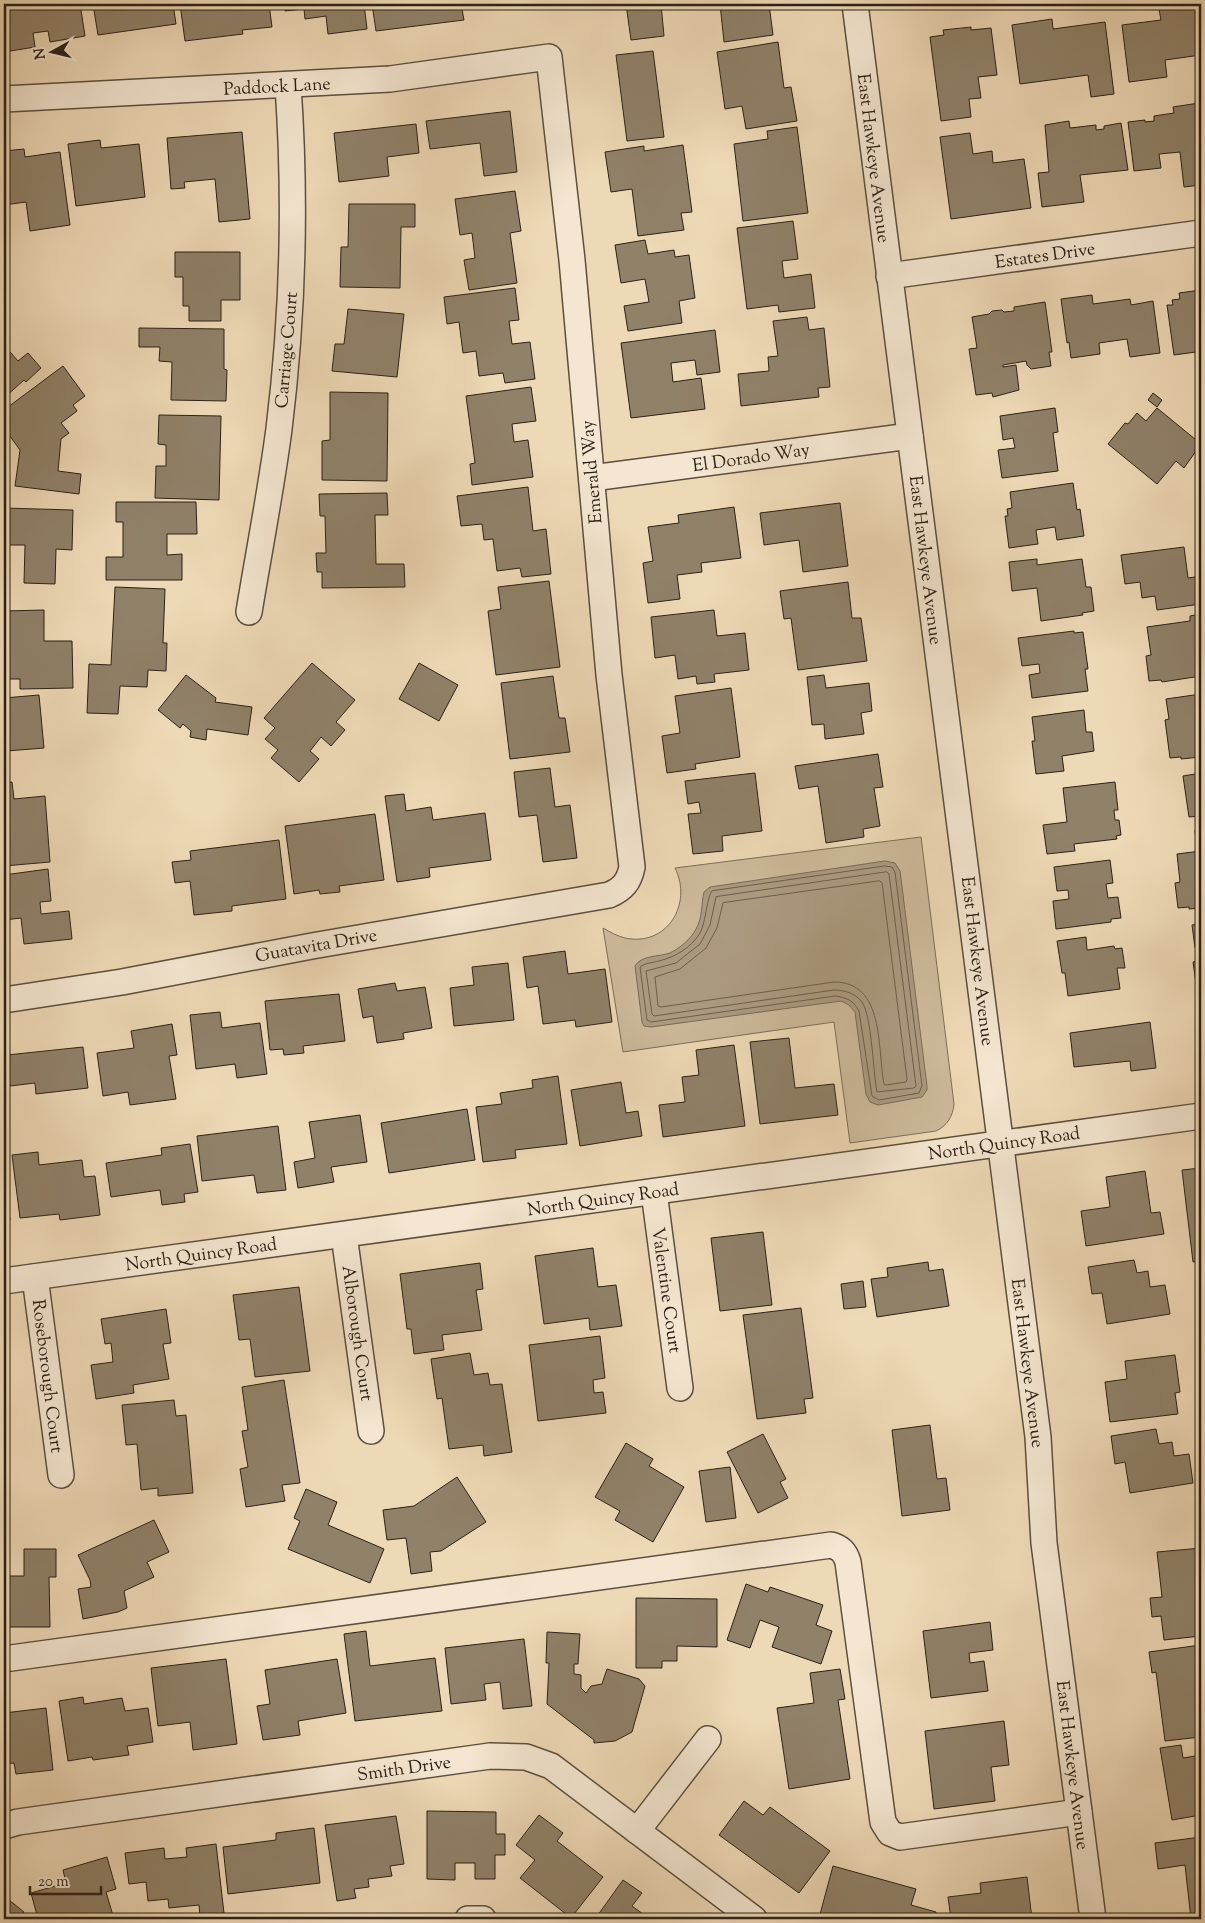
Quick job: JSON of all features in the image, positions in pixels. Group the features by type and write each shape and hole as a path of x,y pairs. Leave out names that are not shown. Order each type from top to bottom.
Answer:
{"street":[{"name":"East Hawkeye Avenue","path":"855,4 1039,1444 1044,1543 1093,1919"},
{"name":"Paddock Lane","path":"4,99 288,86 390,79 550,58"},
{"name":"Emerald Way","path":"550,58 563,164 609,675 632,867 625,885"},
{"name":"Carriage Court","path":"249,612 279,429 289,320 293,204 292,137 288,86"},
{"name":"Estates Drive","path":"889,276 1201,233"},
{"name":"El Dorado Way","path":"592,478 910,436"},
{"name":"Guatavita Drive","path":"4,1000 122,982 303,947 609,895 625,885"},
{"name":"North Quincy Road","path":"4,1281 1201,1116"},
{"name":"Valentine Court","path":"654,1192 680,1388"},
{"name":"Alborough Court","path":"344,1234 371,1431"},
{"name":"Roseborough Court","path":"35,1277 60,1475"},
{"path":"4,1659 831,1545 839,1548 845,1554 848,1562 882,1822 890,1833 900,1836 1079,1812"},
{"path":"637,1831 708,1740"},
{"name":"Smith Drive","path":"4,1826 18,1822 502,1755 526,1757 551,1766 754,1919"},
{"path":"468,1919 483,1919"}],"shaded area":[{"path":"921,837 954,1104 949,1120 940,1129 850,1143 834,1022 623,1052 603,928 625,938 640,939 653,936 664,929 672,920 678,908 681,895 680,882 675,868"}],"water":[{"path":"885,861 895,863 900,871 927,1086 927,1090 922,1097 878,1105 870,1102 866,1094 855,1012 849,1005 841,1001 651,1027 644,1026 635,966 646,958 670,953 688,940 694,933 700,920 704,892 710,887"}],"building":[{"path":"4,4 80,4 85,36 50,42 48,31 33,33 35,47 4,52"},
{"path":"93,4 173,4 176,24 98,35"},
{"path":"180,4 269,4 272,27 242,30 243,34 185,41"},
{"path":"285,4 364,4 367,29 328,34 326,16 305,19 304,9 285,11"},
{"path":"372,4 461,4 464,20 376,31"},
{"path":"626,4 661,4 664,36 631,40"},
{"path":"720,4 769,4 773,35 724,42"},
{"path":"1158,4 1198,4 1201,28 1201,55 1165,60 1167,77 1129,82 1122,25 1161,20"},
{"path":"1052,19 1053,29 1105,22 1114,94 1091,97 1088,75 1020,84 1012,25"},
{"path":"971,27 971,30 991,28 997,75 978,77 981,98 969,99 971,117 941,121 930,37 944,35 943,30"},
{"path":"778,42 784,88 791,87 797,121 746,129 742,106 725,109 717,52"},
{"path":"653,51 664,137 627,141 616,55"},
{"path":"1199,103 1201,112 1201,185 1184,187 1180,152 1159,154 1161,168 1134,171 1128,122 1154,121 1154,116 1174,113 1173,107"},
{"path":"510,111 517,172 484,176 480,143 430,149 426,121"},
{"path":"1069,121 1070,128 1096,125 1096,130 1104,129 1104,126 1121,123 1128,170 1080,175 1084,202 1042,207 1038,173 1049,172 1045,125"},
{"path":"416,124 419,153 387,157 389,176 339,182 334,133"},
{"path":"797,127 808,213 743,221 734,144 768,139 767,131"},
{"path":"242,132 250,219 219,222 215,179 184,182 185,188 171,189 167,138"},
{"path":"970,133 973,154 992,151 993,163 1024,159 1031,208 951,219 940,137"},
{"path":"100,140 101,148 139,144 145,197 76,206 68,144"},
{"path":"683,145 692,212 681,213 684,230 638,236 632,189 611,192 605,152 644,146 644,151"},
{"path":"24,149 25,157 60,152 70,225 30,231 26,202 4,205 4,151"},
{"path":"515,191 521,231 510,233 517,283 469,290 464,260 475,258 472,233 460,235 455,199"},
{"path":"349,204 415,204 415,227 401,227 400,288 340,287 341,247 348,247"},
{"path":"793,221 798,259 782,261 784,278 811,274 815,308 779,312 778,305 747,309 737,228"},
{"path":"645,240 648,254 674,250 675,257 689,255 695,298 679,301 682,323 628,331 624,306 649,302 645,279 621,283 615,245"},
{"path":"175,252 240,252 240,300 221,300 221,321 189,321 189,306 183,306 183,277 175,277"},
{"path":"515,288 519,320 509,321 512,344 530,342 535,379 505,383 503,373 479,376 476,351 463,353 459,322 447,324 444,297"},
{"path":"1201,290 1201,348 1196,349 1196,352 1174,355 1167,305 1173,305 1172,300 1180,299 1179,293"},
{"path":"1092,295 1093,304 1130,299 1131,305 1153,301 1160,353 1130,357 1127,339 1099,343 1100,354 1071,358 1061,299"},
{"path":"1045,302 1052,352 1049,352 1051,366 1031,369 1026,361 1003,365 1003,367 1016,365 1019,390 993,397 992,393 976,395 969,349 977,348 972,317 989,314 992,311 1014,311 1014,307"},
{"path":"348,309 404,314 397,377 332,371 335,344 344,344"},
{"path":"807,317 809,330 824,328 830,387 818,388 819,397 741,406 738,374 769,371 768,357 778,356 773,321"},
{"path":"139,328 224,329 224,369 227,370 226,401 171,400 172,362 159,361 160,347 139,347"},
{"path":"715,330 720,372 697,375 695,360 671,363 673,382 701,378 705,409 631,418 621,343"},
{"path":"4,345 18,361 28,353 41,368 4,398"},
{"path":"63,366 85,396 73,405 77,411 61,423 69,433 61,439 58,471 81,474 79,494 15,486 20,450 4,428 4,410"},
{"path":"531,387 536,421 512,424 514,442 528,440 533,477 472,485 470,464 475,463 466,396"},
{"path":"330,392 388,393 387,481 322,480 322,441 330,440"},
{"path":"1153,393 1162,400 1157,407 1148,400"},
{"path":"1055,408 1058,432 1053,433 1058,471 1002,478 998,450 1015,448 1013,438 1003,440 1000,416"},
{"path":"1157,408 1201,444 1184,468 1176,461 1157,484 1108,444 1125,423 1128,424 1137,413 1146,421"},
{"path":"159,415 221,416 219,500 155,498 156,466 166,466 166,445 158,444"},
{"path":"1073,483 1077,510 1080,509 1084,536 1057,540 1055,527 1036,530 1038,544 1009,548 1005,516 1008,516 1007,509 1012,508 1010,492"},
{"path":"528,487 533,531 546,529 551,574 522,577 520,568 497,571 493,539 484,540 482,524 461,526 457,496"},
{"path":"387,493 388,515 375,515 376,564 404,564 405,587 322,588 322,572 317,572 316,553 326,553 325,516 320,516 319,494"},
{"path":"116,502 196,502 197,534 167,534 167,555 182,554 182,580 106,580 106,557 123,557 123,522 116,522"},
{"path":"840,503 848,566 803,572 799,540 764,545 760,513"},
{"path":"734,507 741,558 701,563 702,572 677,575 680,599 648,603 643,563 653,561 648,527 679,523 678,515"},
{"path":"4,508 73,510 72,550 56,549 55,584 24,583 25,545 4,545"},
{"path":"1184,547 1188,578 1201,576 1201,604 1157,610 1155,596 1142,598 1140,582 1125,584 1121,555"},
{"path":"1037,559 1037,565 1082,559 1086,587 1091,587 1094,611 1082,613 1083,615 1041,621 1037,588 1012,591 1009,562"},
{"path":"549,581 560,667 496,675 488,611 501,609 498,587"},
{"path":"848,582 852,618 861,618 867,661 798,670 791,618 784,619 780,591"},
{"path":"115,587 165,589 163,643 167,643 166,671 148,670 147,687 120,686 118,714 87,713 89,664 111,665"},
{"path":"44,610 44,641 72,641 73,688 20,689 20,679 4,679 4,611"},
{"path":"714,610 717,636 745,633 749,670 714,674 715,682 697,684 696,676 678,679 675,655 655,658 651,617"},
{"path":"1201,614 1201,644 1198,644 1201,676 1162,682 1161,680 1149,681 1146,656 1151,655 1147,627 1190,621 1190,616"},
{"path":"1074,631 1074,633 1083,632 1088,669 1085,669 1088,691 1032,698 1029,675 1040,673 1039,664 1022,666 1018,638"},
{"path":"312,663 355,700 336,722 345,730 331,746 321,737 310,751 319,759 299,782 271,758 278,750 265,739 275,728 264,718"},
{"path":"419,663 458,685 439,721 399,699"},
{"path":"186,675 216,698 215,702 252,707 248,735 207,729 206,740 190,737 191,731 183,724 180,728 158,710"},
{"path":"824,675 826,688 869,683 872,711 861,713 864,734 825,739 824,724 812,725 807,677"},
{"path":"553,676 559,718 565,718 570,752 510,759 501,683"},
{"path":"731,688 740,757 695,764 696,769 667,773 662,736 680,733 675,696"},
{"path":"1201,694 1201,757 1170,758 1165,720 1169,719 1166,699"},
{"path":"39,695 44,748 7,751 8,767 4,767 4,698"},
{"path":"1084,710 1086,732 1092,732 1094,751 1062,756 1064,771 1036,774 1032,741 1035,741 1032,717"},
{"path":"878,754 883,787 874,788 880,826 863,829 864,837 826,843 818,786 799,789 795,766"},
{"path":"550,768 555,807 570,805 577,858 543,862 537,815 519,817 514,772"},
{"path":"755,773 762,831 722,836 723,851 693,854 688,814 701,813 699,802 688,804 685,781"},
{"path":"1201,773 1201,816 1189,817 1183,776"},
{"path":"12,782 14,799 45,796 50,862 4,866 4,783"},
{"path":"1115,782 1118,810 1114,810 1115,820 1119,820 1121,835 1116,836 1117,839 1074,844 1075,851 1047,854 1043,825 1067,822 1063,788"},
{"path":"404,794 406,811 431,807 433,820 485,813 491,860 429,868 430,877 397,882 385,796"},
{"path":"375,814 384,880 339,886 340,892 320,894 319,890 294,894 285,826"},
{"path":"1199,826 1201,826 1201,840 1196,841 1195,830 1199,830"},
{"path":"279,840 286,899 232,906 232,911 194,915 190,881 175,883 172,862 191,860 190,851"},
{"path":"1201,851 1201,908 1178,908 1175,883 1180,882 1177,854"},
{"path":"1110,860 1113,883 1106,884 1108,898 1118,897 1121,918 1111,919 1111,922 1056,929 1053,901 1069,899 1068,890 1057,891 1054,867"},
{"path":"48,869 51,901 40,902 41,914 69,911 72,939 24,944 21,918 4,920 4,875"},
{"path":"1201,924 1201,947 1195,948 1192,925"},
{"path":"1086,937 1087,950 1114,946 1115,949 1122,948 1125,968 1117,968 1120,989 1068,996 1065,973 1062,973 1057,941"},
{"path":"565,951 568,974 605,969 612,1022 576,1027 575,1020 543,1024 538,986 527,988 523,957"},
{"path":"1201,960 1201,984 1196,984 1193,962"},
{"path":"508,963 514,1020 454,1026 450,988 474,985 472,967"},
{"path":"395,983 397,991 425,987 432,1028 403,1033 404,1039 377,1043 373,1016 363,1018 358,989"},
{"path":"339,994 345,1041 303,1046 304,1053 284,1055 283,1049 270,1050 265,1001"},
{"path":"220,1012 222,1028 260,1023 267,1074 237,1078 235,1064 196,1069 190,1015"},
{"path":"1150,1022 1156,1068 1131,1071 1130,1061 1074,1067 1070,1033"},
{"path":"172,1024 177,1055 169,1056 176,1099 130,1105 128,1092 103,1096 97,1053 134,1048 131,1031"},
{"path":"789,1038 795,1088 834,1084 838,1115 760,1124 750,1042"},
{"path":"734,1045 745,1126 663,1137 659,1105 685,1102 682,1077 699,1075 696,1050"},
{"path":"83,1047 88,1088 36,1094 35,1083 10,1086 7,1055"},
{"path":"558,1076 567,1144 515,1150 516,1158 483,1162 476,1107 502,1104 500,1093 533,1088 532,1080"},
{"path":"621,1082 626,1113 638,1111 642,1136 580,1146 571,1090"},
{"path":"467,1109 475,1160 389,1173 381,1123"},
{"path":"360,1115 367,1162 331,1167 334,1182 298,1188 294,1162 315,1158 309,1122"},
{"path":"278,1126 286,1190 257,1193 254,1175 202,1181 197,1136"},
{"path":"190,1144 198,1192 184,1194 185,1202 162,1205 160,1190 111,1197 106,1163 162,1155 161,1148"},
{"path":"38,1152 39,1165 82,1160 84,1177 95,1176 100,1215 60,1220 59,1214 20,1218 12,1155"},
{"path":"1201,1168 1201,1261 1193,1262 1182,1170"},
{"path":"1145,1171 1151,1213 1160,1212 1164,1234 1086,1246 1081,1211 1110,1207 1106,1177"},
{"path":"4,1182 10,1220 4,1221"},
{"path":"763,1232 772,1305 720,1311 711,1238"},
{"path":"593,1248 598,1287 616,1285 622,1326 590,1330 589,1318 544,1324 535,1256"},
{"path":"1134,1260 1137,1273 1148,1271 1150,1287 1165,1285 1170,1314 1107,1324 1102,1293 1092,1294 1088,1267"},
{"path":"928,1262 929,1271 943,1269 949,1306 877,1317 871,1279 888,1277 887,1268"},
{"path":"480,1263 483,1289 476,1290 482,1330 442,1335 444,1350 414,1354 411,1329 407,1329 400,1274"},
{"path":"863,1281 866,1307 844,1309 841,1284"},
{"path":"299,1287 310,1371 255,1377 250,1339 239,1340 233,1295"},
{"path":"801,1308 813,1398 804,1399 806,1413 757,1419 743,1315"},
{"path":"166,1309 171,1343 163,1344 169,1379 133,1385 134,1393 96,1399 91,1365 113,1362 111,1343 105,1344 101,1319"},
{"path":"600,1336 605,1378 593,1380 594,1393 603,1392 606,1413 538,1421 529,1345"},
{"path":"470,1353 474,1375 488,1373 490,1385 502,1384 512,1452 484,1456 483,1445 449,1449 442,1398 437,1399 431,1359"},
{"path":"1175,1355 1180,1392 1175,1393 1178,1414 1110,1422 1105,1382 1127,1379 1125,1361"},
{"path":"284,1380 300,1483 282,1485 285,1501 246,1507 240,1469 248,1467 242,1431 248,1430 242,1387"},
{"path":"174,1400 176,1416 186,1415 193,1493 158,1496 158,1488 141,1490 137,1444 126,1445 122,1405"},
{"path":"930,1425 937,1479 946,1478 950,1510 902,1516 892,1430"},
{"path":"1156,1429 1159,1444 1172,1442 1174,1456 1189,1454 1193,1483 1130,1493 1125,1462 1115,1464 1111,1436"},
{"path":"763,1434 786,1479 780,1482 788,1498 758,1513 727,1452"},
{"path":"626,1443 653,1459 649,1466 684,1487 653,1542 615,1520 620,1511 595,1497"},
{"path":"730,1467 736,1518 706,1522 699,1471"},
{"path":"457,1477 486,1522 441,1551 430,1552 432,1571 411,1574 406,1538 387,1540 383,1510 414,1506"},
{"path":"306,1489 337,1502 328,1525 384,1549 370,1583 288,1549 300,1521 294,1518"},
{"path":"154,1520 169,1552 147,1562 154,1577 124,1591 127,1608 118,1612 83,1619 78,1589 91,1587 90,1580 78,1555"},
{"path":"1201,1548 1201,1636 1164,1640 1161,1616 1152,1617 1150,1598 1162,1597 1157,1552"},
{"path":"24,1549 56,1549 56,1577 49,1577 50,1627 4,1627 4,1576 24,1576"},
{"path":"746,1584 768,1592 770,1587 823,1605 816,1625 832,1631 821,1664 772,1647 779,1627 760,1620 750,1648 727,1640"},
{"path":"636,1598 717,1599 717,1647 677,1646 677,1661 662,1661 662,1668 636,1668"},
{"path":"990,1622 993,1650 969,1653 970,1663 984,1661 988,1691 931,1698 923,1631"},
{"path":"366,1631 370,1666 435,1658 442,1711 355,1721 344,1634"},
{"path":"547,1632 580,1634 578,1664 574,1664 574,1674 581,1675 581,1688 586,1693 591,1686 602,1684 607,1669 639,1679 645,1686 632,1732 615,1741 594,1743 594,1740 547,1704 549,1663 546,1663"},
{"path":"524,1639 532,1706 503,1709 500,1682 484,1684 486,1700 451,1704 445,1648"},
{"path":"1201,1645 1201,1737 1165,1741 1156,1672 1152,1673 1149,1652"},
{"path":"226,1659 237,1744 193,1750 190,1722 158,1726 151,1668"},
{"path":"337,1659 346,1713 298,1721 300,1735 263,1740 257,1706 270,1704 265,1670"},
{"path":"840,1669 845,1699 838,1700 850,1779 789,1789 777,1708 814,1703 810,1673"},
{"path":"83,1697 84,1704 122,1698 125,1711 148,1708 153,1742 127,1746 129,1755 93,1760 92,1757 68,1761 59,1701"},
{"path":"46,1708 53,1770 16,1774 14,1763 4,1764 4,1713"},
{"path":"1004,1721 1009,1765 991,1767 995,1801 934,1809 925,1731"},
{"path":"1181,1745 1183,1758 1201,1755 1201,1815 1172,1820 1160,1748"},
{"path":"744,1801 763,1815 770,1807 830,1851 799,1893 719,1835"},
{"path":"427,1811 496,1812 496,1834 505,1834 505,1855 495,1855 495,1879 475,1879 475,1863 455,1863 455,1880 427,1879"},
{"path":"539,1815 563,1833 557,1841 603,1877 571,1918 520,1878 535,1860 516,1845"},
{"path":"396,1816 404,1864 390,1866 392,1876 368,1879 369,1887 354,1889 356,1898 337,1901 325,1825"},
{"path":"314,1828 320,1883 228,1894 223,1847 276,1840 276,1833"},
{"path":"1201,1837 1201,1919 1191,1919 1185,1865 1158,1869 1155,1843"},
{"path":"216,1844 224,1913 200,1916 199,1905 169,1908 168,1899 148,1901 146,1882 129,1884 125,1853 164,1848 165,1859 187,1857 186,1848"},
{"path":"107,1857 116,1889 106,1892 114,1919 38,1919 31,1893 66,1883 63,1870"},
{"path":"833,1866 916,1889 911,1905 936,1912 934,1919 819,1918"},
{"path":"1027,1877 1032,1919 951,1919 948,1897 981,1893 980,1883"},
{"path":"623,1880 642,1893 632,1906 650,1919 595,1919"},
{"path":"4,1896 24,1912 19,1919 4,1919"}]}
